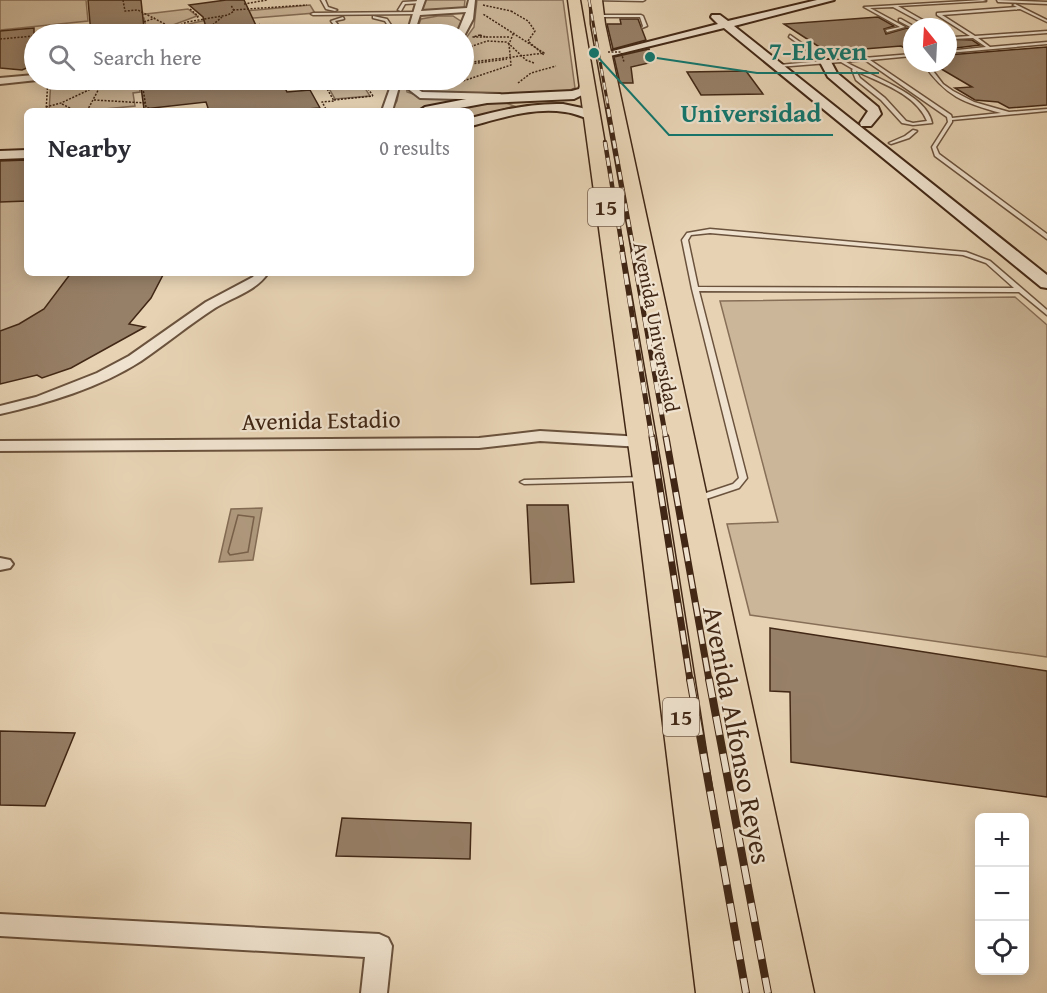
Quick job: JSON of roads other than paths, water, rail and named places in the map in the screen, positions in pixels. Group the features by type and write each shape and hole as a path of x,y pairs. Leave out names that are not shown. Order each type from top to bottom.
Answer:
{"highway":[{"name":"Avenida Universidad","path":"574,0 597,16 689,489"},
{"name":"Avenida Universidad","path":"597,16 586,82 642,442"},
{"path":"620,297 663,361"},
{"name":"Avenida Alfonso Reyes","path":"642,442 720,993"},
{"name":"Avenida Alfonso Reyes","path":"689,489 790,993"}],"main road":[{"path":"609,52 653,42 787,0"},
{"path":"653,42 636,40 631,36 828,0"},
{"path":"725,20 794,65 1047,266"},
{"path":"725,20 1047,283"},
{"path":"826,62 832,75 874,110 875,114 866,123"},
{"path":"444,108 507,98 574,95 585,91 586,82"},
{"path":"507,98 523,104 520,111"},
{"path":"474,121 520,111 566,109 592,116"},
{"path":"0,147 24,146"},
{"path":"0,155 24,154"}],"street":[{"path":"466,24 472,0"},
{"path":"413,24 419,8 453,15 470,14"},
{"path":"0,81 24,79"},
{"path":"388,108 394,90"},
{"path":"414,90 420,95 507,98"},
{"path":"0,410 69,390 134,359 210,305 257,280 260,276"},
{"name":"Avenida Estadio","path":"0,446 479,443 540,436 642,442"},
{"path":"0,925 379,946 374,993"}],"lane":[{"path":"323,0 327,8 334,10 419,8"},
{"path":"597,16 643,0"},
{"path":"866,7 983,0 1026,4 1047,3"},
{"path":"1006,0 1047,21"},
{"path":"855,2 903,27 887,31"},
{"path":"400,10 404,3 419,8"},
{"path":"893,5 917,18"},
{"path":"876,6 903,21"},
{"path":"419,8 313,14 419,8"},
{"path":"989,49 938,14 1020,8"},
{"path":"597,16 643,17 645,26 643,27"},
{"path":"336,24 333,20 383,18 388,24"},
{"path":"957,37 1047,32"},
{"path":"790,36 826,62"},
{"path":"957,51 1047,44"},
{"path":"779,66 903,56"},
{"path":"866,59 946,113 951,119"},
{"path":"842,61 854,70 873,75 909,99 927,114 930,122 913,124 904,122 883,99 858,79 854,70"},
{"path":"930,72 933,79 959,98 1011,114"},
{"path":"951,119 1047,110"},
{"path":"951,119 934,147 938,155 1047,237"},
{"path":"891,143 907,138 915,131"},
{"path":"689,489 727,490 736,486 743,478 695,289 685,240 689,234 710,231 964,253 988,262 1047,313"},
{"path":"695,289 1020,290"},
{"path":"524,482 648,479"}],"water":[{"path":"262,508 253,560 219,562 231,509"}],"railway":[{"path":"589,0 609,111"},
{"path":"608,109 634,253"},
{"path":"605,142 623,253"},
{"path":"622,252 652,439"},
{"path":"633,252 666,439"},
{"path":"652,437 690,680"},
{"path":"666,437 709,680"},
{"path":"690,679 746,993"},
{"path":"709,679 768,993"}],"place":[{"name":"Universidad","path":"594,53"},
{"name":"7-Eleven","path":"650,57"}]}
